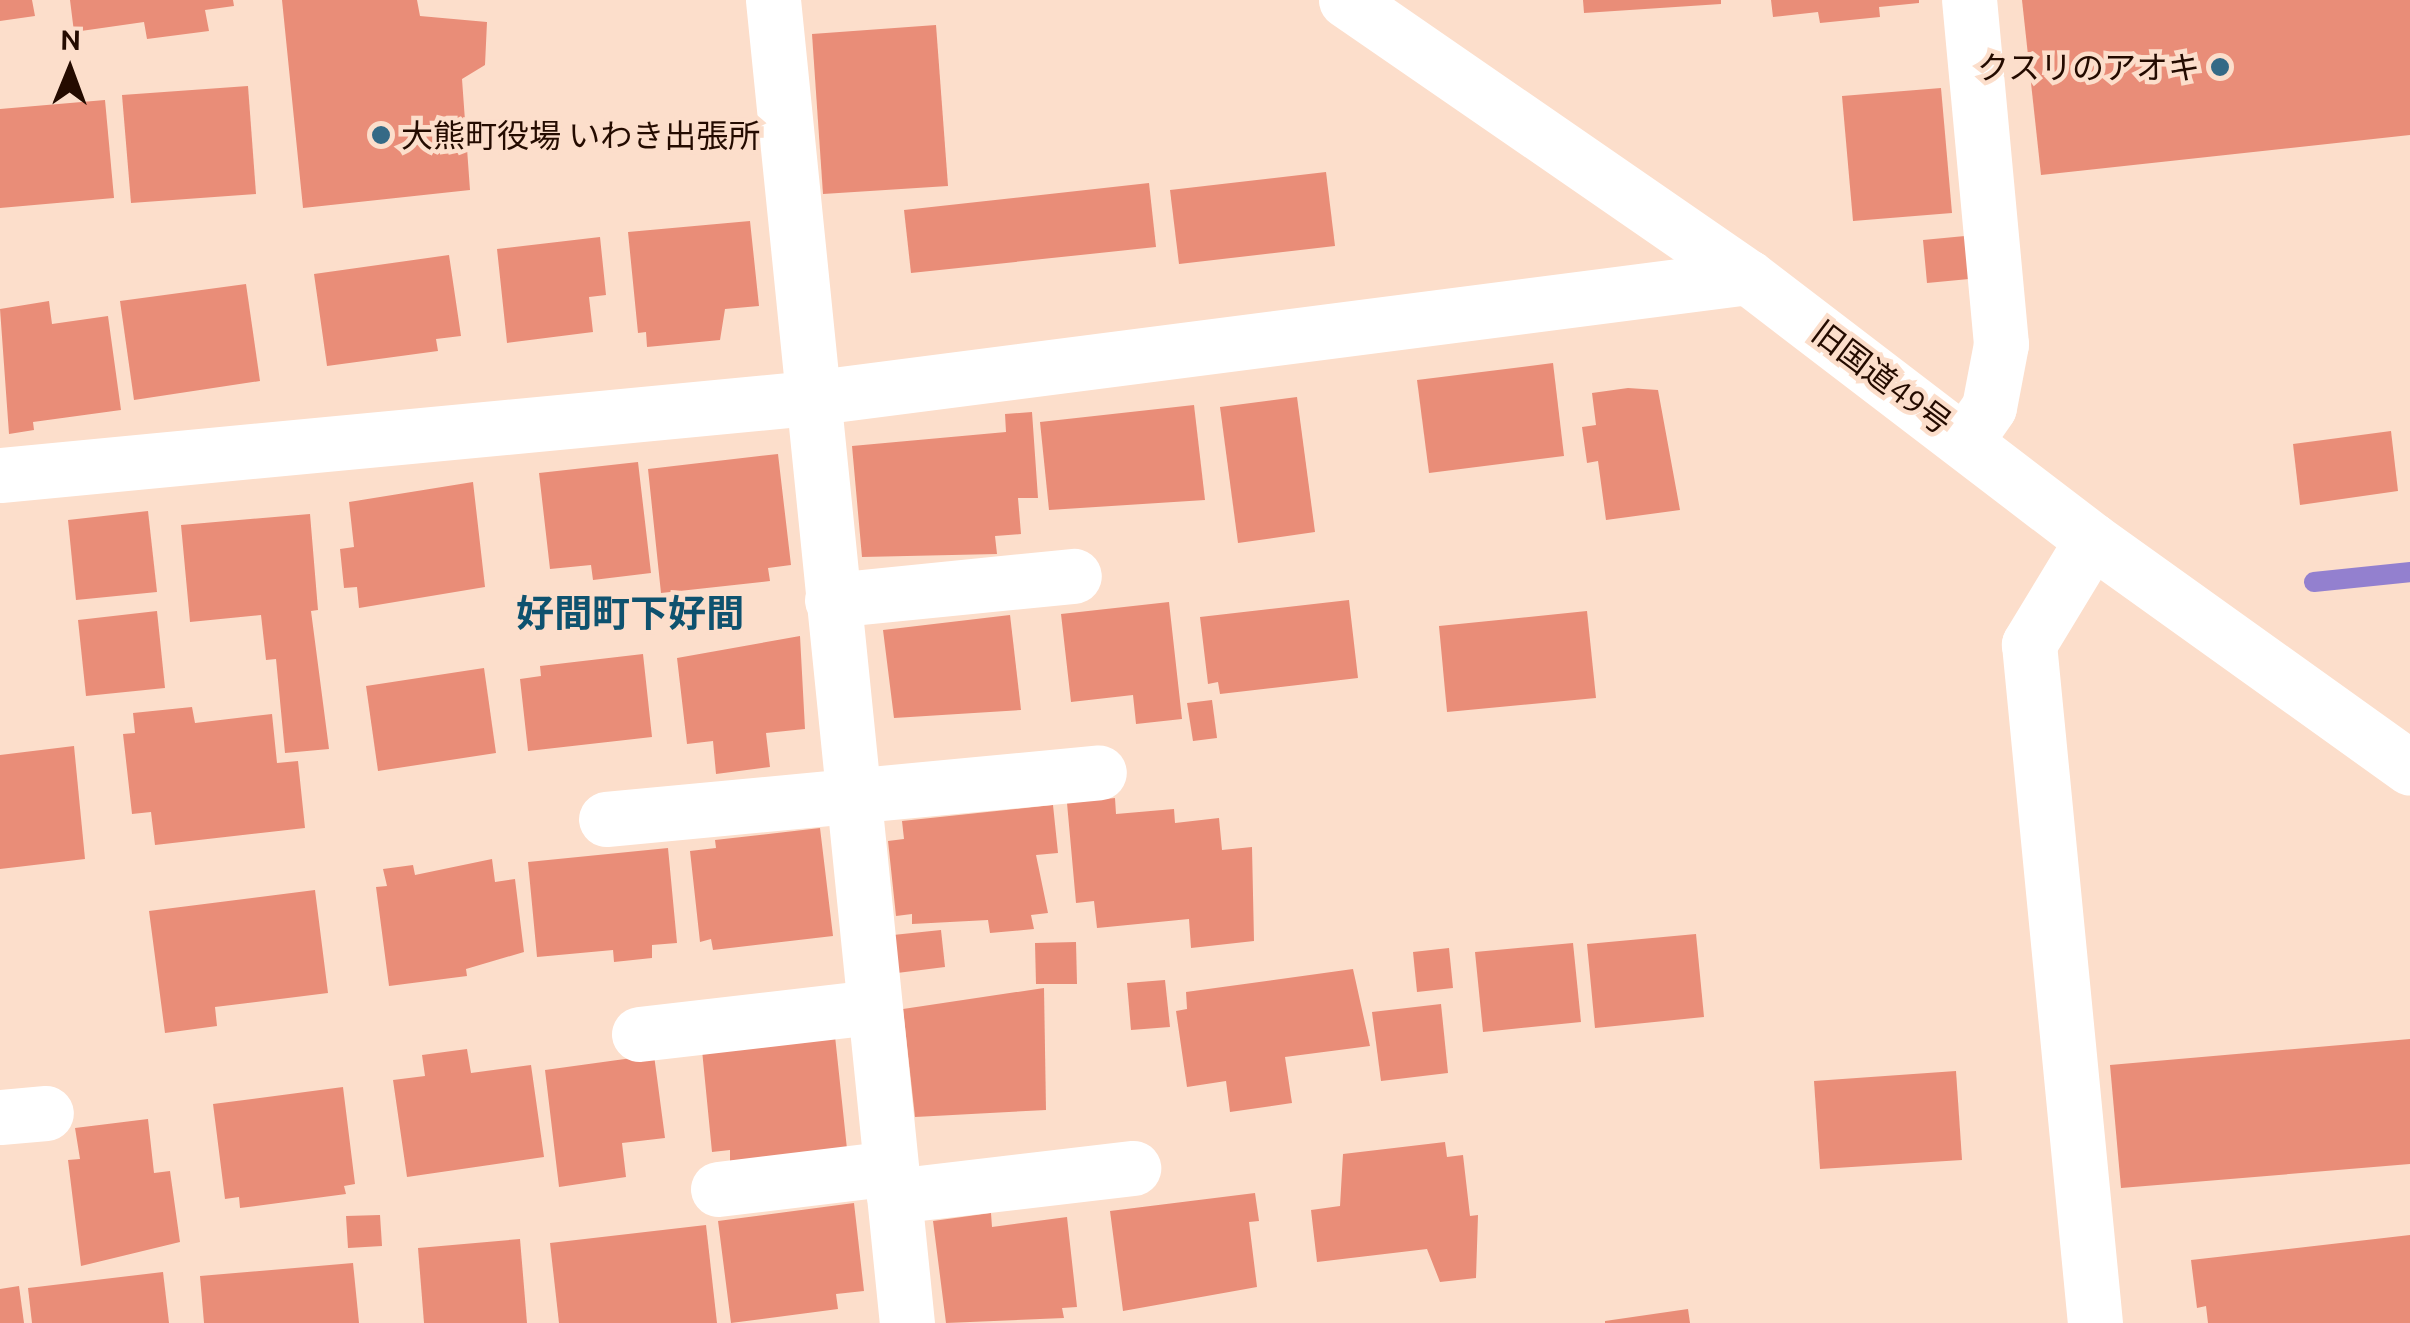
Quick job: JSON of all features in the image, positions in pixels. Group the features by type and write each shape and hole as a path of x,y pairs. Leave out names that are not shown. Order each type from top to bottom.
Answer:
{"street":[{"path":"772,0 908,1323"},
{"name":"旧国道49号","path":"1346,0 1748,278 1966,440 2092,540 2410,768"},
{"path":"1966,440 1989,406 2002,344 1969,0"},
{"path":"0,475 810,398 1748,278"},
{"path":"2092,540 2029,644 2095,1323"},
{"path":"832,600 1074,576"},
{"path":"606,818 1098,772"},
{"path":"639,1034 874,1007"},
{"path":"718,1190 1134,1168"}],"building":[{"path":"0,0 32,0 35,16 0,21"},
{"path":"70,0 233,0 234,6 205,10 209,31 147,39 144,22 74,32"},
{"name":"大熊町役場 いわき出張所","path":"282,0 417,0 420,16 487,22 485,65 462,79 470,190 303,208"},
{"path":"1583,0 1721,0 1721,4 1584,13"},
{"path":"1771,0 1919,3 1879,7 1880,17 1820,23 1818,12 1773,17"},
{"name":"クスリのアオキ","path":"2022,0 2410,0 2410,135 2041,175"},
{"path":"936,25 948,186 823,194 812,34"},
{"path":"248,86 256,194 131,203 122,95"},
{"path":"1941,88 1952,213 1853,221 1842,96"},
{"path":"105,100 114,198 0,208 0,109"},
{"path":"1326,172 1335,246 1179,264 1170,190"},
{"path":"1149,183 1156,247 911,273 904,210"},
{"path":"750,221 759,306 725,309 720,340 647,347 646,332 638,333 628,232"},
{"path":"1965,236 1969,279 1927,283 1923,240"},
{"path":"600,237 606,295 589,297 593,332 507,343 497,249"},
{"path":"449,255 461,336 436,339 438,351 327,366 314,274"},
{"path":"246,284 260,381 134,400 120,301"},
{"path":"49,301 52,324 108,316 121,410 33,422 34,430 9,434 0,309"},
{"path":"1553,363 1564,456 1429,473 1417,380"},
{"path":"1628,388 1658,390 1680,510 1606,520 1598,461 1587,463 1582,427 1596,425 1592,393"},
{"path":"1297,397 1315,532 1238,543 1220,407"},
{"path":"1194,405 1205,500 1049,510 1040,422"},
{"path":"1032,412 1038,498 1018,498 1021,534 995,536 997,554 862,557 852,446 1006,432 1005,414"},
{"path":"2391,431 2398,491 2300,505 2293,444"},
{"path":"778,454 791,565 768,568 770,581 661,593 648,469"},
{"path":"638,462 651,573 593,580 591,565 550,569 539,473"},
{"path":"473,482 485,587 359,608 357,587 344,588 340,549 354,547 349,502"},
{"path":"148,511 157,592 76,600 68,520"},
{"path":"310,514 318,610 311,611 329,749 285,753 276,659 266,660 261,615 190,622 181,525"},
{"path":"1349,600 1358,678 1220,694 1218,682 1208,684 1200,617"},
{"path":"1169,602 1182,719 1136,724 1133,695 1071,702 1061,614"},
{"path":"157,611 165,688 86,696 78,620"},
{"path":"1587,611 1596,698 1447,712 1439,626"},
{"path":"1010,615 1021,710 894,718 883,630"},
{"path":"800,636 805,729 766,733 770,767 716,774 713,741 687,744 677,658"},
{"path":"643,654 652,737 528,751 520,679 541,676 540,666"},
{"path":"484,668 496,753 378,771 366,686"},
{"path":"1212,700 1217,738 1193,741 1187,703"},
{"path":"192,707 195,723 272,714 277,763 298,761 305,828 155,845 151,812 132,814 123,734 135,733 133,713"},
{"path":"74,746 85,859 0,869 0,755"},
{"path":"1115,798 1116,814 1174,809 1175,823 1219,818 1222,850 1252,847 1254,941 1191,948 1189,919 1097,928 1094,901 1076,903 1067,803"},
{"path":"1053,805 1058,853 1036,855 1048,913 1031,915 1034,929 990,933 988,920 912,924 912,914 896,916 888,841 904,839 902,821"},
{"path":"820,828 833,936 713,950 711,939 700,942 690,851 716,848 715,840"},
{"path":"668,848 677,943 652,945 652,958 614,962 613,950 537,957 528,862"},
{"path":"492,859 495,882 515,879 524,952 466,969 467,976 389,986 376,887 387,886 383,869 413,865 415,875"},
{"path":"315,890 328,993 215,1007 217,1026 165,1033 149,911"},
{"path":"941,930 945,967 897,973 893,935"},
{"path":"1696,934 1704,1017 1595,1028 1587,944"},
{"path":"1076,942 1077,984 1036,984 1035,943"},
{"path":"1573,943 1581,1022 1483,1032 1475,952"},
{"path":"1449,948 1453,988 1417,992 1413,952"},
{"path":"1353,969 1370,1046 1285,1057 1292,1103 1230,1112 1226,1081 1187,1087 1176,1011 1187,1009 1186,992"},
{"path":"1165,980 1170,1027 1131,1030 1127,983"},
{"path":"1044,988 1046,1110 915,1117 903,1009"},
{"path":"1441,1004 1448,1073 1381,1081 1372,1012"},
{"path":"835,1036 847,1149 730,1161 730,1150 712,1152 702,1050"},
{"path":"2410,1039 2410,1164 2121,1188 2110,1065"},
{"path":"467,1049 471,1073 531,1065 544,1157 407,1177 393,1080 425,1076 422,1055"},
{"path":"654,1055 665,1138 622,1143 626,1177 559,1187 545,1070"},
{"path":"1956,1071 1962,1160 1820,1169 1814,1081"},
{"path":"343,1087 355,1184 344,1186 346,1194 240,1208 239,1197 225,1199 213,1104"},
{"path":"148,1119 154,1173 170,1171 180,1242 81,1266 68,1160 80,1159 75,1128"},
{"path":"1445,1142 1447,1157 1463,1155 1470,1216 1478,1215 1476,1278 1440,1282 1427,1249 1317,1262 1311,1210 1340,1206 1343,1154"},
{"path":"1255,1193 1259,1221 1249,1222 1257,1287 1123,1311 1110,1211"},
{"path":"854,1203 864,1291 836,1294 838,1309 731,1323 718,1221"},
{"path":"991,1213 992,1227 1067,1217 1077,1307 1062,1308 1064,1318 946,1323 933,1221"},
{"path":"380,1215 382,1246 348,1248 346,1216"},
{"path":"706,1225 717,1323 559,1323 550,1243"},
{"path":"2410,1235 2410,1323 2208,1323 2206,1306 2197,1308 2191,1260"},
{"path":"520,1239 527,1323 424,1323 418,1248"},
{"path":"353,1263 359,1323 204,1323 200,1276"},
{"path":"163,1272 169,1323 32,1323 28,1288"},
{"path":"19,1286 24,1323 0,1323 0,1289"},
{"path":"1688,1309 1690,1323 1605,1323 1605,1321"}],"waterway":[{"path":"2314,582 2410,572"}],"place":[{"name":"クスリのアオキ","path":"2220,67"},
{"name":"大熊町役場 いわき出張所","path":"381,135"}],"district":[{"name":"好間町下好間","path":"630,614"}]}
